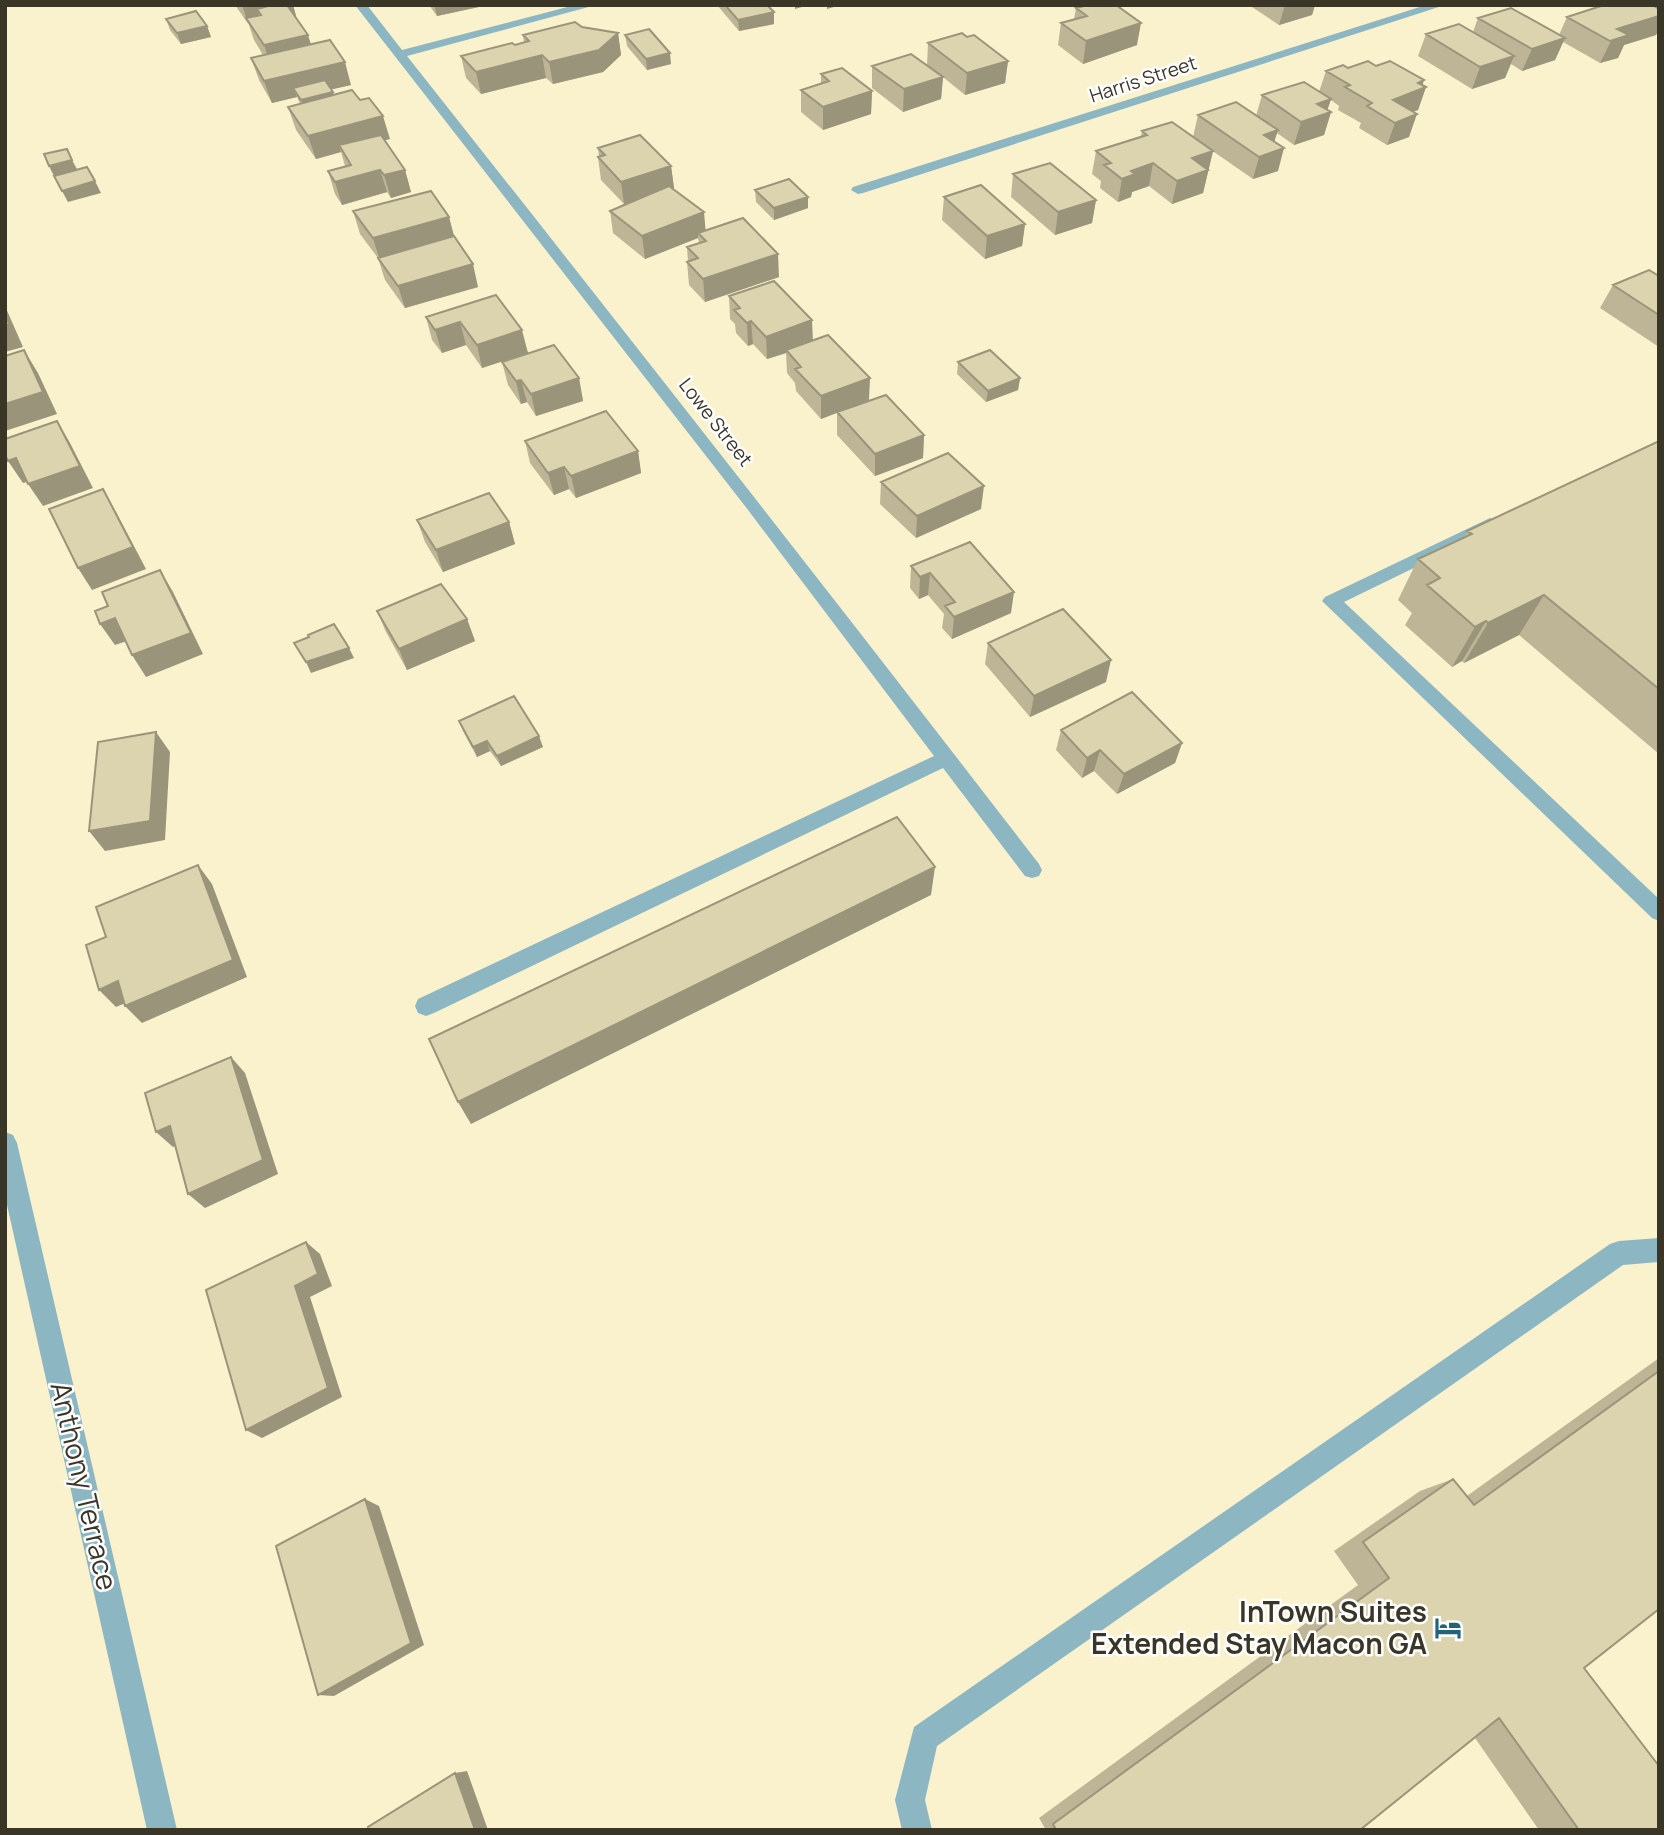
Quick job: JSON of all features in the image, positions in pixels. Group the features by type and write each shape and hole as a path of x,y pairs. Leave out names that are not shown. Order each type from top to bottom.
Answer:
{"street":[{"name":"Lowe Street","path":"362,5 743,491 1032,870"},
{"path":"400,54 590,5"},
{"name":"Harris Street","path":"859,190 1439,5"},
{"path":"1511,514 1331,601 1659,912"},
{"path":"426,1006 947,758"},
{"name":"Anthony Terrace","path":"5,1143 162,1830"},
{"path":"917,1830 910,1800 924,1737 1619,1252 1659,1250"}],"building":[{"path":"287,5 308,35 264,45 246,18 261,15 257,9"},
{"path":"725,5 767,5 774,12 738,20"},
{"path":"1116,5 1141,23 1086,41 1061,23 1087,16 1076,8"},
{"path":"1604,5 1652,5 1659,9 1659,16 1617,29 1629,35 1610,41 1567,17"},
{"path":"1511,8 1565,38 1532,49 1478,18"},
{"path":"196,11 207,26 177,33 166,19"},
{"path":"575,22 582,27 618,33 599,50 549,62 542,55 476,72 461,56 529,41 523,35"},
{"path":"1459,24 1514,56 1480,67 1426,34"},
{"path":"649,29 670,53 646,59 625,35"},
{"path":"962,33 967,37 974,35 1008,61 967,73 928,43"},
{"path":"330,40 345,62 264,81 251,58"},
{"path":"911,54 943,77 904,89 872,66"},
{"path":"1368,61 1376,66 1390,61 1424,80 1418,83 1426,87 1393,100 1417,114 1395,123 1367,106 1372,103 1345,87 1350,85 1326,71 1343,65 1348,68"},
{"path":"842,68 872,91 823,107 801,90 829,81 821,74"},
{"path":"325,80 333,92 301,100 293,88"},
{"path":"1304,82 1331,99 1317,104 1331,112 1301,122 1262,95"},
{"path":"352,90 360,100 369,98 383,116 308,136 288,107"},
{"path":"1236,102 1278,130 1264,135 1284,148 1259,157 1198,115"},
{"path":"1172,122 1213,151 1192,158 1208,170 1177,181 1153,163 1131,171 1135,174 1122,179 1104,165 1111,163 1096,151 1147,135 1142,131"},
{"path":"381,135 405,170 384,175 380,170 335,182 328,171 351,165 339,145"},
{"path":"640,135 671,166 621,182 598,157 605,155 598,148"},
{"path":"67,149 72,160 49,166 44,154"},
{"path":"1050,163 1096,200 1058,212 1013,174"},
{"path":"87,167 95,181 62,191 54,176"},
{"path":"789,179 808,197 774,208 755,190"},
{"path":"981,185 1025,224 987,236 944,197"},
{"path":"669,186 704,212 642,236 610,211"},
{"path":"431,191 449,217 373,238 353,211"},
{"path":"743,218 778,254 703,279 687,262 698,258 687,247 706,241 698,233"},
{"path":"454,236 473,264 398,286 378,258"},
{"path":"1649,270 1659,276 1659,315 1613,285"},
{"path":"774,281 812,320 766,337 751,321 747,323 734,310 740,308 729,296"},
{"path":"496,295 522,330 477,345 460,322 435,330 426,317"},
{"path":"828,335 870,378 821,396 795,369 801,367 786,350"},
{"path":"554,345 579,378 531,394 521,380 516,381 502,362"},
{"path":"24,350 43,392 5,404 5,356"},
{"path":"990,350 1020,378 988,391 958,362"},
{"path":"886,395 924,435 875,454 837,412"},
{"path":"606,411 638,451 571,476 564,467 548,473 525,441"},
{"path":"57,421 80,466 28,484 16,458 8,461 5,455 5,439"},
{"path":"1659,441 1659,689 1544,595 1475,627 1427,585 1440,578 1418,559 1472,534 1467,531"},
{"path":"948,453 984,486 917,516 881,482"},
{"path":"103,489 133,547 78,568 49,509"},
{"path":"489,493 509,522 436,550 417,520"},
{"path":"970,542 1014,592 954,617 945,606 955,602 930,573 920,577 911,566"},
{"path":"160,570 191,633 132,655 115,618 100,624 95,611 108,606 102,592"},
{"path":"441,584 467,619 399,649 377,611"},
{"path":"1063,609 1111,660 1034,696 988,643"},
{"path":"334,624 349,648 306,662 294,643"},
{"path":"1132,692 1182,743 1124,774 1100,750 1087,758 1061,730"},
{"path":"514,696 539,736 497,756 487,741 473,747 459,721"},
{"path":"156,732 150,821 89,831 98,742"},
{"path":"897,817 935,867 458,1102 429,1039"},
{"path":"198,865 233,960 125,1006 118,981 99,990 86,945 106,937 96,907"},
{"path":"231,1057 263,1160 188,1194 170,1126 156,1132 145,1093"},
{"path":"306,1242 318,1274 295,1286 328,1388 246,1430 206,1290"},
{"name":"InTown Suites Extended Stay Macon GA","path":"1659,1371 1659,1609 1584,1668 1659,1766 1659,1830 1579,1830 1499,1718 1360,1830 1056,1830 1053,1824 1389,1578 1363,1542 1453,1479 1474,1505"},
{"path":"365,1499 411,1643 318,1695 276,1546"},
{"path":"455,1773 475,1830 369,1830 368,1827"}],"place":[{"name":"InTown Suites Extended Stay Macon GA","path":"1448,1628"}]}
